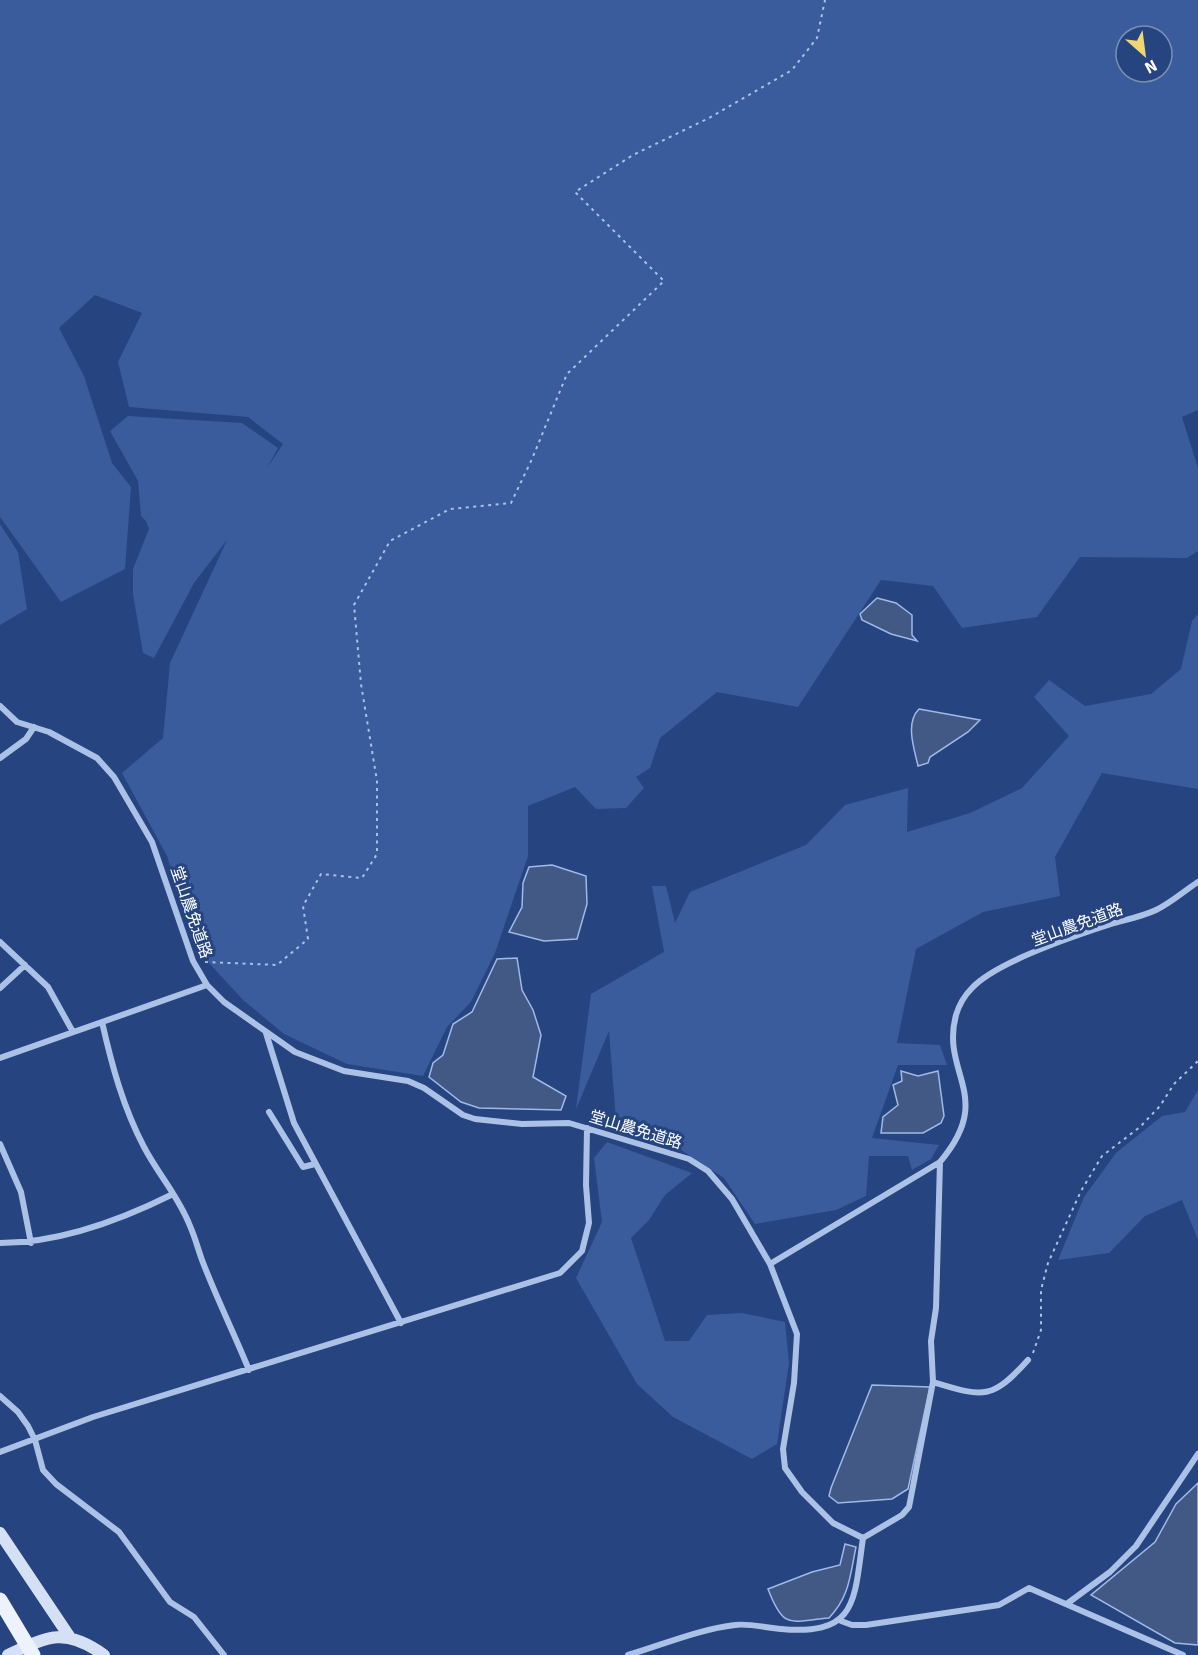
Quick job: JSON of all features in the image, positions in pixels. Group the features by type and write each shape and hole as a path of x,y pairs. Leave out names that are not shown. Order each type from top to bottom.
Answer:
{"main road":[{"path":"0,1600 30,1650"}],"street":[{"name":"堂山農免道路","path":"0,706 17,722 34,727 97,758 114,777 152,842 193,961 207,985 224,1002 266,1032 315,1061 344,1071 408,1081 424,1088 463,1115 475,1119 522,1124 569,1123 689,1159 708,1171 732,1199 770,1264 940,1162 953,1146 963,1126 966,1093 954,1045 954,1031 960,1008 972,987 1007,965 1079,934 1157,909 1198,882"},
{"path":"0,758 26,740 34,727"},
{"path":"0,942 48,987 74,1032"},
{"path":"0,988 25,965"},
{"path":"0,1058 207,985"},
{"path":"102,1022 115,1080 143,1146 190,1224 203,1261 249,1370"},
{"path":"266,1032 294,1123 401,1323"},
{"path":"269,1112 303,1167 315,1164"},
{"path":"0,1452 93,1417 560,1273 582,1251 589,1223 586,1185 587,1128"},
{"path":"0,1144 21,1192 32,1243"},
{"path":"863,1538 902,1515 909,1507 933,1382 931,1341 936,1308 940,1162"},
{"path":"0,1243 32,1243 136,1212 173,1194"},
{"path":"770,1264 796,1334 794,1383 783,1449 785,1468 802,1492 833,1523 863,1538"},
{"path":"933,1382 978,1395 998,1387 1012,1377 1028,1360"},
{"path":"0,1396 18,1412 35,1440 43,1470 56,1484 119,1532 170,1602 194,1617 224,1655"},
{"path":"1068,1603 1110,1572 1136,1546 1198,1454"},
{"path":"0,1533 69,1636 104,1655"},
{"path":"628,1655 736,1624 796,1630 818,1629 841,1621 850,1607 856,1587 863,1538"},
{"path":"841,1621 852,1625 867,1625 999,1605 1029,1588 1068,1603 1183,1655"},
{"path":"8,1655 30,1650 51,1637 69,1636"}],"path":[{"path":"193,961 277,965 308,939 303,906 321,874 362,878 377,854 377,781 361,684 354,605 390,541 450,509 511,503 567,374 664,281 575,192 633,155 709,117 792,70 816,38 825,0"},
{"path":"1028,1360 1037,1347 1041,1330 1041,1290 1048,1263 1081,1191 1102,1156 1140,1127 1160,1106 1174,1084 1198,1061"}],"shaded area":[{"path":"0,0 1198,0 1198,410 1182,417 1198,468 1198,551 1187,558 1080,557 1037,617 962,628 933,586 881,580 798,707 717,692 660,738 650,768 636,777 644,788 626,808 596,809 575,787 528,806 528,856 495,953 471,1002 447,1027 423,1076 347,1064 284,1034 243,1000 197,950 167,856 122,773 163,738 170,663 227,540 194,583 154,658 143,653 133,594 133,569 149,529 141,516 138,481 110,431 128,416 242,423 278,448 267,468 283,444 248,417 129,407 118,362 142,313 95,295 59,328 84,376 112,463 131,487 125,569 61,602 0,517"},
{"path":"0,524 18,552 27,609 0,625"},
{"path":"877,598 896,603 912,615 912,635 917,641 891,634 862,620 860,614"},
{"path":"1198,614 1198,789 1102,773 1055,857 1060,896 983,912 916,949 897,1043 940,1045 947,1065 898,1065 872,1138 939,1145 931,1159 912,1170 908,1156 869,1156 866,1196 836,1210 755,1224 724,1178 681,1150 617,1133 609,1031 576,1109 591,994 664,952 652,886 666,886 675,923 690,892 806,845 845,805 908,788 907,832 970,813 1022,788 1069,736 1034,697 1049,680 1085,706 1151,694 1181,669 1192,621"},
{"path":"919,709 980,720 968,732 930,757 928,763 918,766 911,728"},
{"path":"552,865 586,876 587,904 577,939 544,941 509,932 522,907 523,883 529,867"},
{"path":"517,958 522,990 533,1010 541,1035 533,1077 566,1096 561,1110 479,1108 461,1102 429,1077 433,1063 443,1055 453,1024 472,1012 497,959"},
{"path":"901,1071 918,1076 938,1071 944,1116 941,1123 923,1133 881,1133 883,1117 898,1105 893,1085 902,1081"},
{"path":"1198,1090 1198,1240 1182,1200 1145,1216 1109,1253 1058,1260 1084,1197 1116,1153 1162,1116 1185,1112"},
{"path":"607,1142 692,1173 665,1195 649,1220 631,1238 665,1341 689,1341 707,1315 742,1313 785,1322 789,1363 777,1444 752,1459 673,1417 637,1384 576,1278 602,1222 594,1158"},
{"path":"872,1385 930,1387 908,1489 892,1499 838,1503 829,1496 831,1488"},
{"path":"1198,1483 1198,1645 1175,1643 1091,1595 1155,1542 1176,1504"},
{"path":"845,1544 856,1547 848,1585 836,1610 829,1618 797,1621 784,1617 779,1612 768,1589 812,1572 840,1565"}]}
